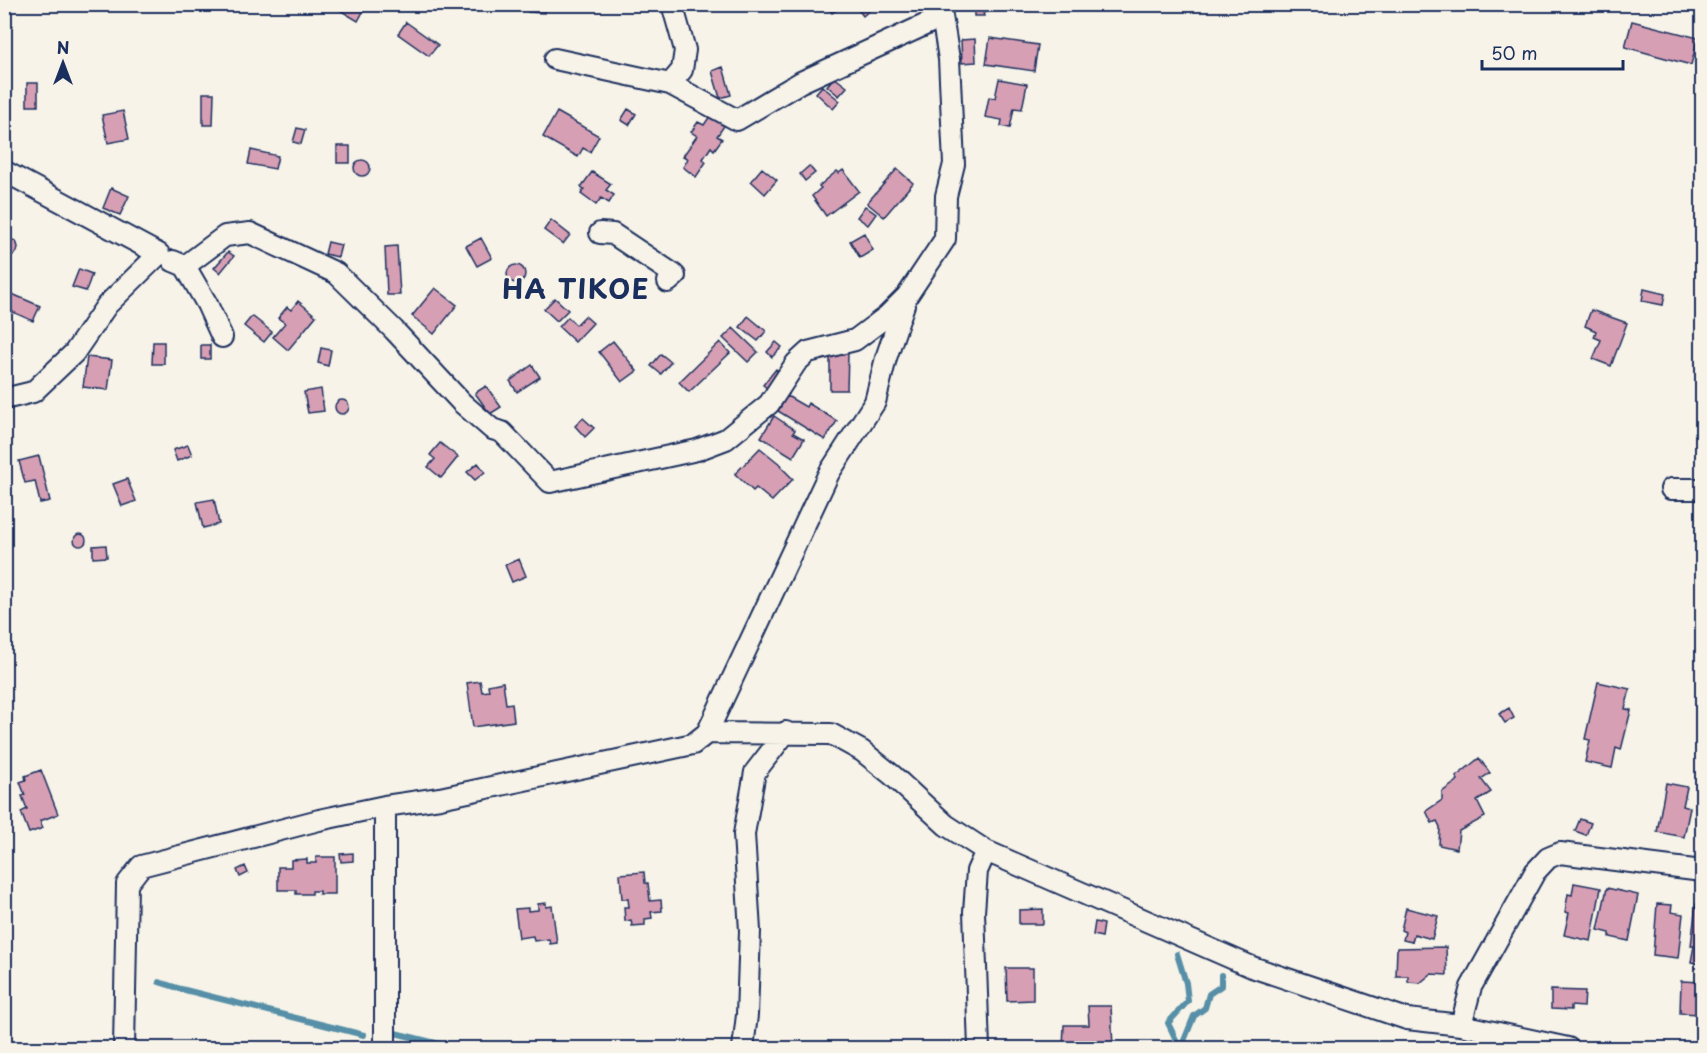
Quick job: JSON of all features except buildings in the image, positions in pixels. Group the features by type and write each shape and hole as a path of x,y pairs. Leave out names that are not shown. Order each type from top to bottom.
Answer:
{"street":[{"path":"670,84 682,70 685,50 672,4"},
{"path":"185,266 225,236 250,233 336,273 394,330 462,403 492,429 502,432 550,482 697,450 726,439 769,404 796,363 808,352 855,340 887,316 907,296 945,239 946,196 954,164 949,59 941,11 801,82 738,120 670,84 555,59"},
{"path":"4,171 185,266 222,336"},
{"path":"600,233 613,234 673,274 675,276 668,282"},
{"path":"4,399 33,392 74,353 107,305 159,254"},
{"path":"124,1048 127,884 141,866 319,820 385,806 440,798 693,744 707,733 829,473 874,402 907,296"},
{"path":"1671,489 1702,489"},
{"path":"742,1048 747,1015 750,931 744,834 755,772 786,732"},
{"path":"707,733 831,734 862,751 892,775 946,825 986,850 1252,967 1407,1019 1461,1025 1568,1048"},
{"path":"385,806 385,1048"},
{"path":"979,1048 974,912 977,871 986,850"},
{"path":"1461,1025 1471,987 1535,872 1548,858 1560,853 1702,871"}],"waterway":[{"path":"1177,954 1186,983 1188,1001 1168,1023 1180,1048"},
{"path":"1181,1048 1194,1016 1205,1008 1209,994 1221,986 1221,975"},
{"path":"159,982 364,1035"},
{"path":"395,1033 456,1048"}],"district":[{"name":"HA TIKOE","path":"576,290"}]}
